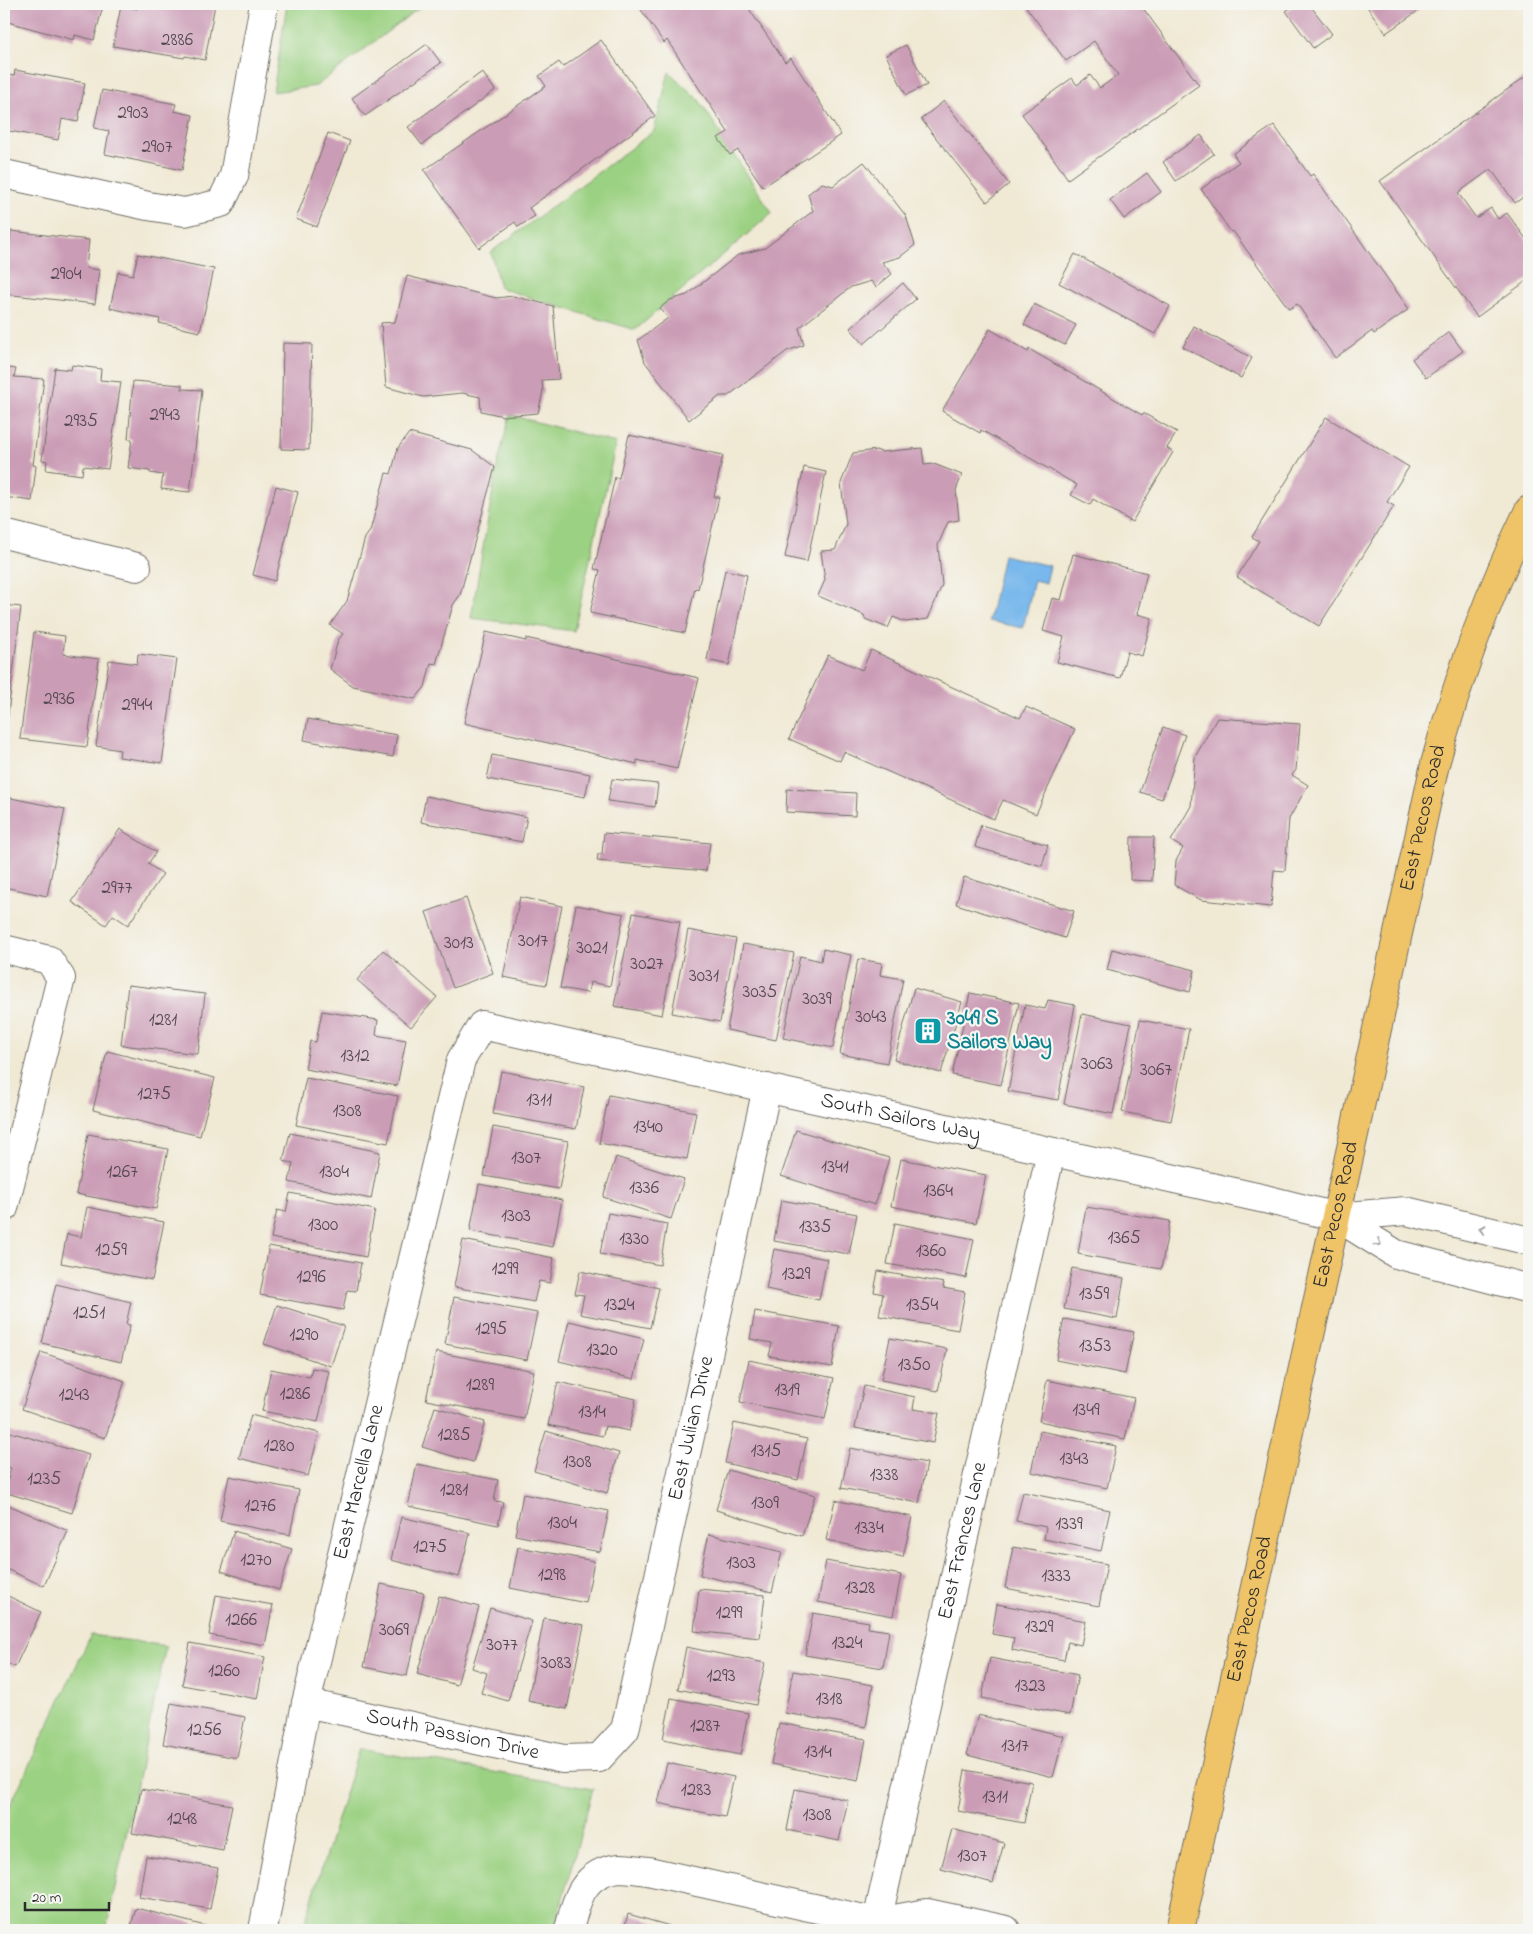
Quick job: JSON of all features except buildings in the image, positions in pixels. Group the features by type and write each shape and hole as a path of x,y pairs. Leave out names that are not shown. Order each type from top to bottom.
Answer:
{"main road":[{"name":"East Pecos Road","path":"1180,1930 1435,764 1449,710 1470,646 1494,585 1529,510"}],"street":[{"path":"4,174 148,206 185,212 220,203 234,176 264,4"},
{"path":"4,534 137,567"},
{"path":"4,949 49,960 61,978 4,1208"},
{"name":"South Sailors Way","path":"472,1040 482,1025 1255,1197 1337,1217"},
{"name":"East Marcella Lane","path":"263,1930 306,1703 461,1060 472,1040"},
{"name":"East Julian Drive","path":"599,1758 625,1730 767,1088"},
{"name":"East Frances Lane","path":"881,1927 1051,1152"},
{"path":"1337,1217 1406,1211 1529,1241"},
{"path":"1337,1217 1396,1254 1529,1289"},
{"name":"South Passion Drive","path":"306,1703 563,1759 599,1758"},
{"path":"569,1930 574,1908 582,1888 594,1877 606,1871 620,1868 648,1871 881,1927 928,1913 1006,1930"}],"green space":[{"path":"287,4 424,4 316,86 273,92"},
{"path":"669,72 699,100 772,213 635,330 500,288 491,252 654,131"},
{"path":"510,415 616,443 574,631 471,618 497,466"},
{"path":"91,1635 166,1646 106,1930 4,1930 4,1818"},
{"path":"359,1749 593,1789 554,1930 315,1930 303,1928"}],"water":[{"path":"1003,555 1050,566 1046,583 1034,580 1023,628 989,621"}],"place":[{"name":"3049 S Sailors Way","path":"928,1031"}]}
